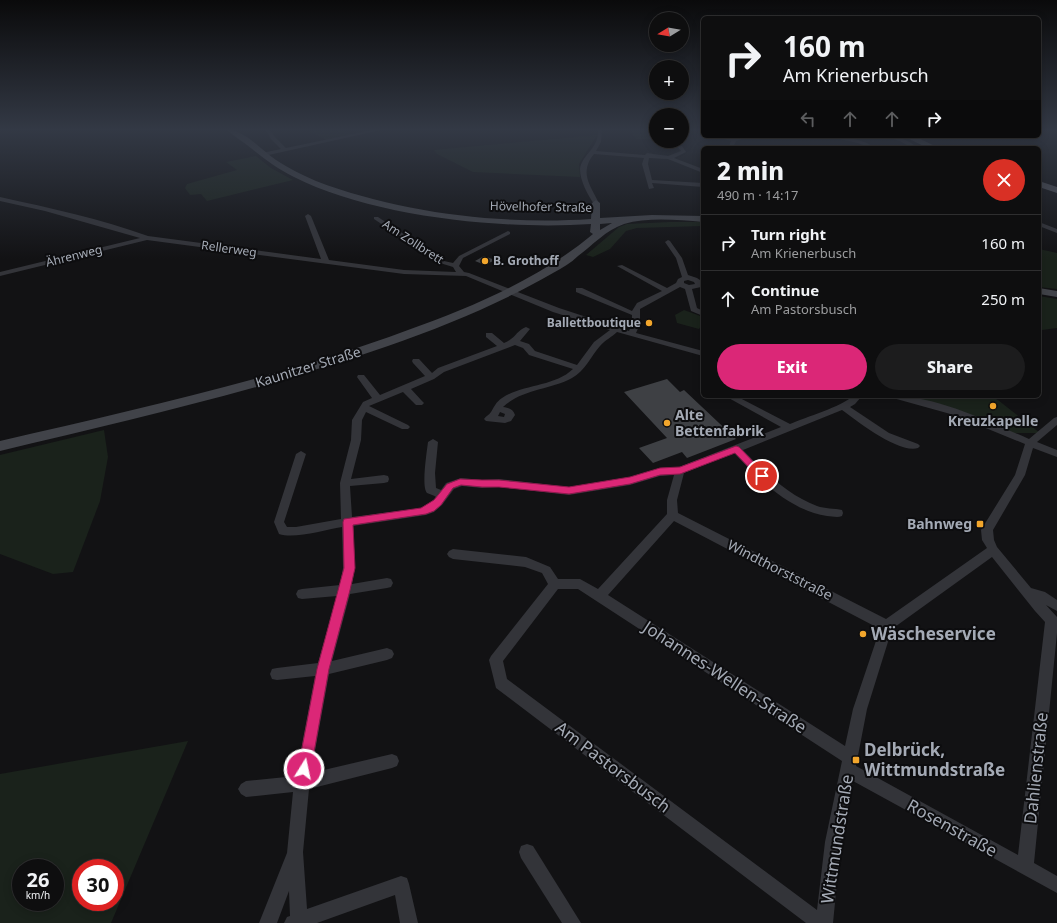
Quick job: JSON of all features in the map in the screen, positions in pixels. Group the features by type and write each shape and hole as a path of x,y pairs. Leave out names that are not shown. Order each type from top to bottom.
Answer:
{"main road":[{"name":"Hövelhofer Straße","path":"295,173 317,184 372,201 441,214 506,222 599,228"},
{"path":"1041,185 1057,190"},
{"path":"598,206 606,214 618,218 701,219"},
{"path":"598,206 599,228"},
{"name":"Kaunitzer Straße","path":"0,446 188,402 344,358 440,322 506,293 555,268 577,253 599,228 638,219"},
{"path":"1041,291 1057,294"}],"street":[{"path":"584,173 598,206"},
{"path":"648,173 651,188"},
{"path":"649,180 701,185"},
{"name":"Rellerweg","path":"0,200 46,209 132,232 147,238 404,272 462,274"},
{"path":"308,216 326,262"},
{"name":"Am Zollbrett","path":"376,218 442,262 455,266 462,274"},
{"path":"1041,225 1054,230"},
{"path":"1041,230 1054,230"},
{"path":"455,266 461,257 508,233"},
{"name":"Ährenweg","path":"0,274 147,238"},
{"path":"668,242 679,258 684,276 686,278"},
{"path":"620,266 668,291"},
{"path":"462,274 471,276 506,293 556,310 701,353"},
{"path":"632,333 636,328 638,319 636,310 640,305 680,284 680,280 686,278 701,282"},
{"path":"680,284 688,287 698,285 701,282"},
{"path":"688,287 694,309 701,313"},
{"path":"579,290 628,312 636,314"},
{"path":"409,923 401,884 296,922 295,852 302,783 323,669 345,590 349,568 345,483 356,440 357,420 366,404 431,377 441,370 515,342 526,329"},
{"path":"496,410 504,401 514,394 570,377 601,341 616,329"},
{"path":"489,335 502,346"},
{"path":"515,342 526,346 532,353 578,368"},
{"path":"416,361 431,377"},
{"path":"361,377 378,399"},
{"path":"405,388 419,403"},
{"path":"733,398 790,428"},
{"path":"301,454 279,522 283,531 296,531 422,512 438,502 450,486 460,482 482,484 499,483 569,490 630,481 660,472 680,471 790,428 852,402 856,398"},
{"path":"903,398 938,408 1057,454"},
{"path":"842,406 877,431 900,443 915,446"},
{"path":"364,408 405,427"},
{"path":"1054,623 1039,607 993,550 988,540 987,530 1020,475 1030,443 1057,420"},
{"path":"433,442 432,464 429,481 431,490 443,495"},
{"path":"736,450 762,476 789,496 816,510 838,513"},
{"path":"453,554 526,562 546,570 555,584 580,584 599,596 673,515 672,500 680,471"},
{"path":"345,483 384,479"},
{"name":"Windthorststraße","path":"673,515 887,626"},
{"path":"887,626 993,550"},
{"path":"302,594 345,590 387,583"},
{"name":"Am Pastorsbusch","path":"555,584 496,660 501,683 820,923"},
{"path":"1028,592 1041,596 1054,604"},
{"name":"Johannes-Wellen-Straße","path":"599,596 849,764"},
{"name":"Dahlienstraße","path":"1025,868 1054,623"},
{"name":"Wittmundstraße","path":"824,923 833,842 860,709 887,626"},
{"path":"277,674 323,669 388,654"},
{"path":"246,789 302,783 392,761"},
{"name":"Rosenstraße","path":"849,764 1025,868 1057,885"},
{"path":"268,923 295,852"},
{"path":"527,852 572,923"}],"shaded area":[{"path":"226,173 280,173 293,180 207,201 201,194 190,195 185,188 187,184"},
{"path":"496,173 580,173 580,177"},
{"path":"701,222 701,226 637,228 626,231 610,249 593,257 586,255 619,227 627,224"},
{"path":"1041,249 1057,253 1057,289 1041,287"},
{"path":"1041,296 1057,299 1057,328 1042,330"},
{"path":"684,310 701,316 701,326 699,329 677,323 675,315"},
{"path":"913,398 994,398 1040,433 1013,433 947,408"},
{"path":"104,430 108,457 100,501 73,572 53,574 0,554 0,455"},
{"path":"188,741 124,892 124,859 72,859 72,911 116,911 111,923 0,923 0,774"}],"building":[{"name":"B. Grothoff","path":"484,256 495,260 485,265 475,261"},
{"name":"Alte Bettenfabrik","path":"667,379 680,392 684,390 736,439 687,458 682,452 653,463 639,448 667,438 624,392"}],"place":[{"name":"B. Grothoff","path":"485,261"},
{"name":"Ballettboutique","path":"649,323"},
{"name":"Kreuzkapelle","path":"993,406"},
{"name":"Alte Bettenfabrik","path":"667,423"},
{"name":"Bahnweg","path":"980,524"},
{"name":"Wäscheservice","path":"863,634"},
{"name":"Delbrück, Wittmundstraße","path":"856,760"}],"route":[{"path":"304,769 323,669 345,590 349,568 348,522 422,512 438,502 450,486 460,482 482,484 499,483 569,490 630,481 660,472 680,471 736,450 762,476"}]}
